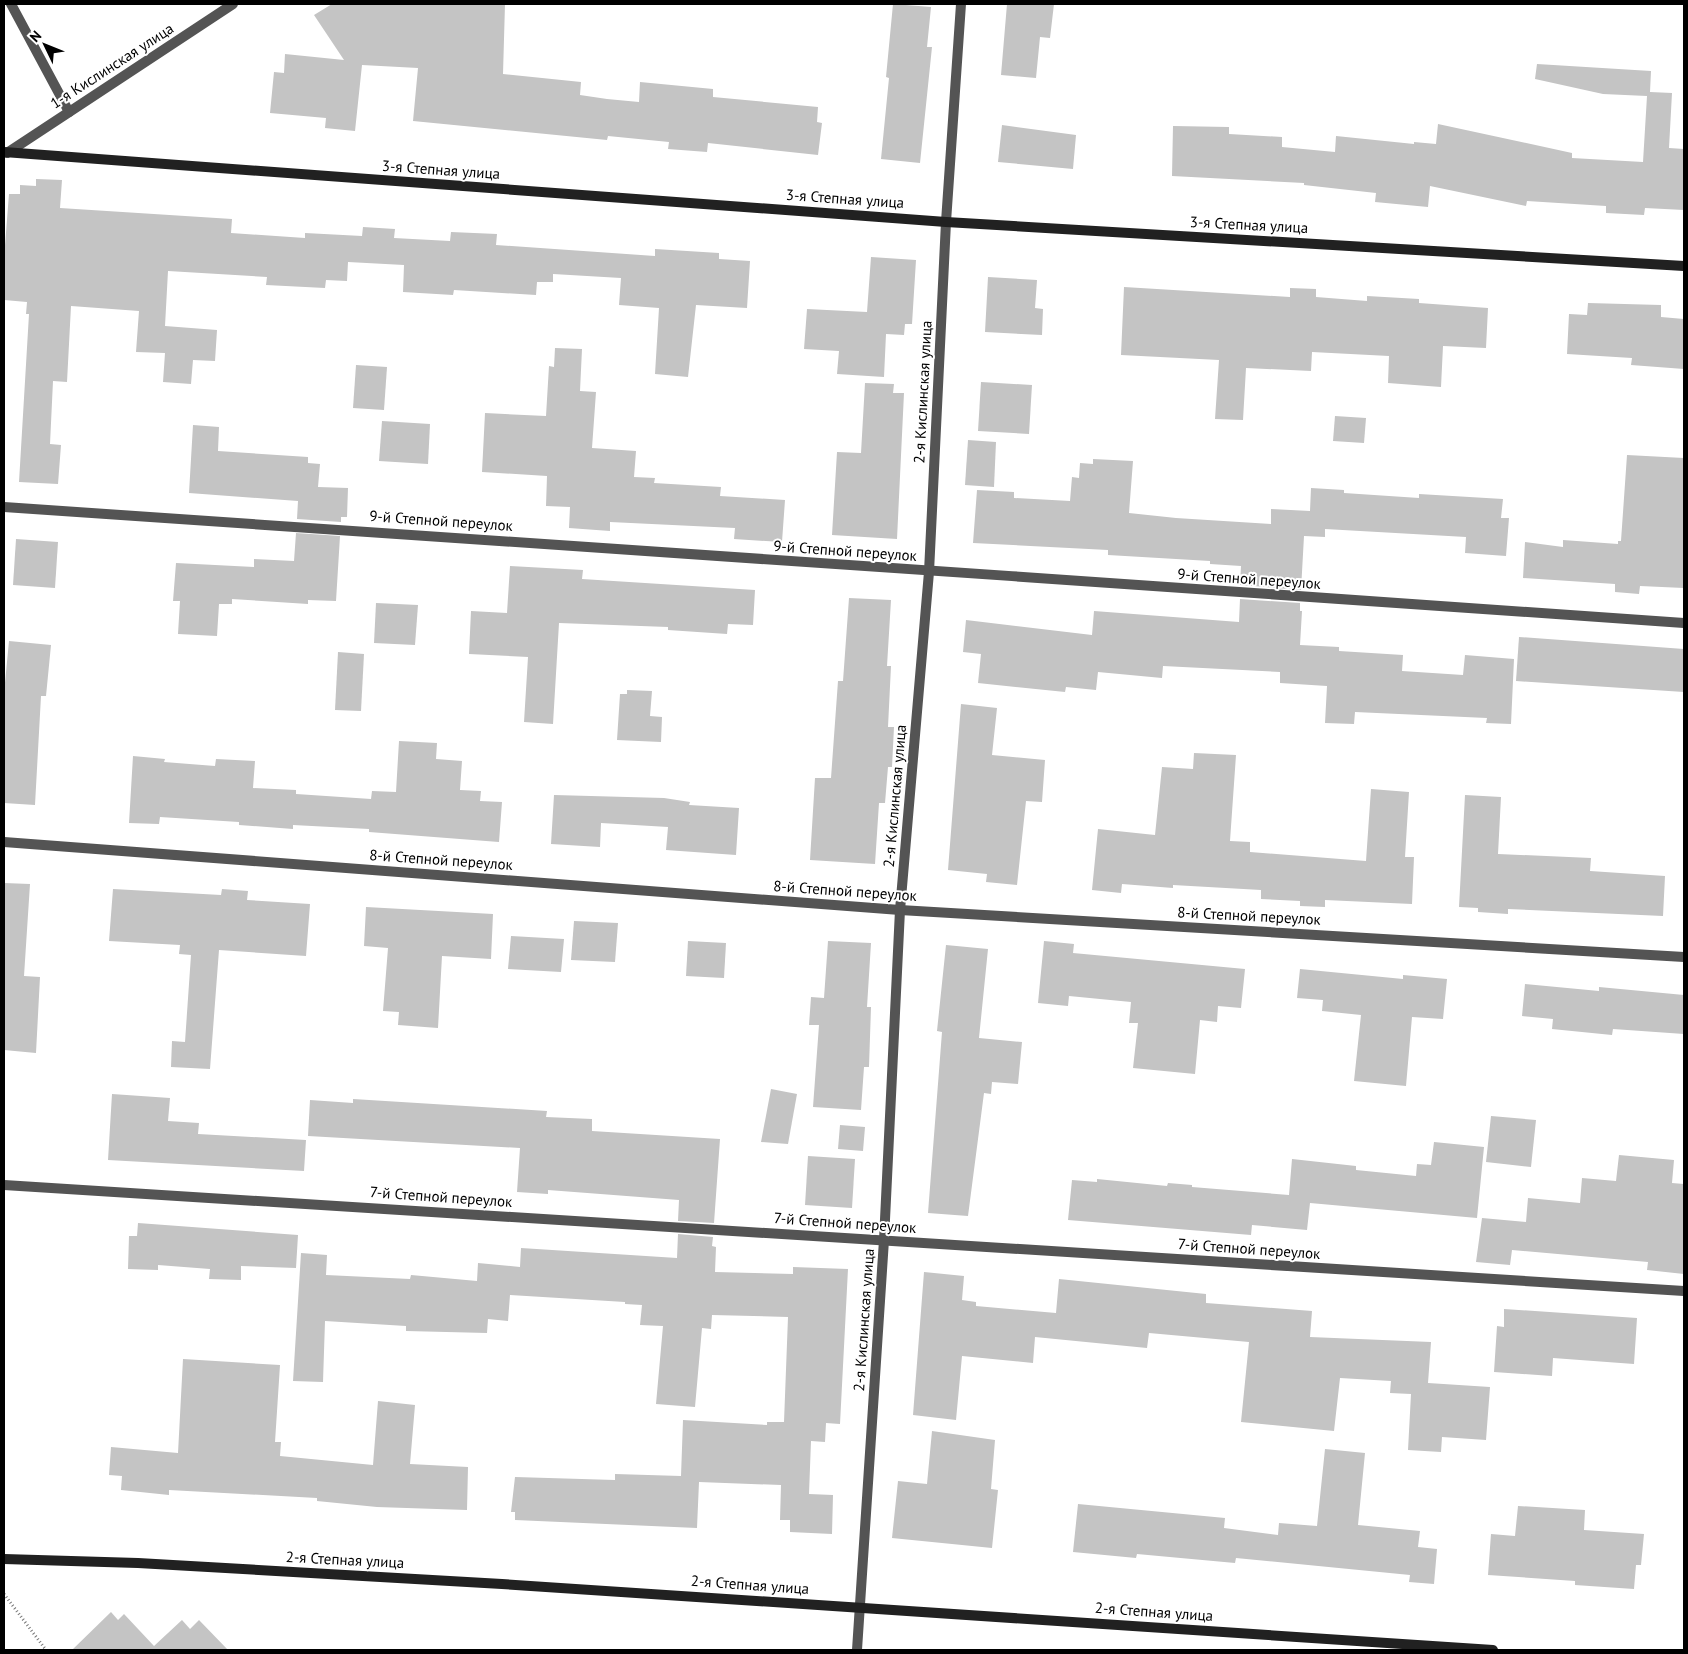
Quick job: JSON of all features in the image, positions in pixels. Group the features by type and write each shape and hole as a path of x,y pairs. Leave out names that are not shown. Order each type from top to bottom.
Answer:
{"street":[{"path":"11,4 69,112"},
{"name":"1-я Кислинская улица","path":"5,152 233,4"},
{"name":"2-я Кислинская улица","path":"857,1650 884,1240 900,910 929,572 946,222 961,4"},
{"name":"3-я Степная улица","path":"5,152 946,222 1684,266"},
{"name":"9-й Степной переулок","path":"4,507 451,536 929,572 1684,623"},
{"name":"8-й Степной переулок","path":"4,842 900,910 1684,957"},
{"name":"7-й Степной переулок","path":"4,1185 1684,1291"},
{"name":"2-я Степная улица","path":"4,1559 138,1562 1493,1650"}],"path":[{"path":"4,1594 46,1650"}],"building":[{"path":"332,4 505,4 503,74 581,82 580,95 607,99 639,102 640,82 713,89 713,97 818,107 817,122 822,123 818,155 708,143 707,152 668,149 669,142 608,136 607,140 413,121 418,68 362,65 355,131 325,128 326,118 270,113 274,72 284,73 285,54 344,60 314,15"},
{"path":"893,4 931,7 927,47 932,47 920,163 881,159 889,78 886,77"},
{"path":"1007,4 1054,4 1050,38 1040,37 1036,78 1001,75"},
{"path":"1537,64 1651,71 1650,92 1672,93 1669,148 1684,149 1684,210 1645,208 1644,215 1606,213 1606,206 1527,201 1526,206 1430,186 1428,207 1375,202 1376,193 1304,185 1304,183 1172,176 1173,126 1229,127 1229,134 1282,137 1282,147 1335,152 1336,136 1414,144 1414,142 1436,144 1438,124 1572,153 1572,158 1643,162 1647,96 1603,94 1535,79"},
{"path":"1002,125 1076,135 1073,169 998,162"},
{"path":"36,179 62,180 60,208 232,219 231,233 305,238 305,233 362,236 363,227 395,229 394,238 450,241 451,232 497,234 496,245 655,256 655,249 719,253 719,259 750,261 747,308 696,305 688,377 655,374 659,308 619,305 621,278 553,274 553,282 537,282 536,295 454,290 453,295 403,292 404,265 348,262 347,281 326,280 325,288 266,285 267,277 168,271 165,326 217,330 215,361 193,360 191,384 163,382 165,353 136,352 139,311 71,306 67,382 53,381 50,444 61,445 58,484 19,482 29,314 26,314 27,302 4,300 4,258 9,194 20,194 20,185 36,186"},
{"path":"871,257 916,260 912,324 905,324 904,335 886,334 884,377 837,374 839,351 804,349 807,309 867,312"},
{"path":"988,277 1037,280 1035,308 1043,309 1042,335 985,332"},
{"path":"1124,287 1290,297 1290,288 1316,289 1316,297 1367,301 1367,296 1419,299 1419,303 1488,308 1486,348 1443,346 1441,387 1388,383 1389,356 1312,352 1311,371 1246,368 1243,420 1215,419 1219,360 1121,355"},
{"path":"1588,303 1661,305 1661,317 1684,319 1684,369 1631,365 1632,358 1567,354 1569,314 1587,315"},
{"path":"555,348 582,349 580,391 596,392 592,448 636,451 634,477 655,478 654,483 721,487 720,496 785,500 782,542 734,539 735,528 610,522 610,531 569,528 570,507 546,506 547,476 482,472 485,413 546,416 549,366 554,367"},
{"path":"356,365 387,367 384,410 353,408"},
{"path":"981,382 1032,385 1029,434 978,431"},
{"path":"865,383 894,384 893,393 904,393 897,539 832,535 837,452 861,453"},
{"path":"1335,416 1366,418 1364,443 1333,441"},
{"path":"382,421 430,424 428,464 379,461"},
{"path":"193,425 219,427 218,451 308,457 308,463 320,464 318,487 348,488 347,517 341,517 341,522 297,519 298,501 189,493"},
{"path":"968,440 996,442 994,487 965,485"},
{"path":"1627,455 1684,458 1684,588 1640,586 1639,594 1615,592 1615,584 1523,578 1525,542 1563,547 1563,540 1618,544 1618,541 1621,541"},
{"path":"1093,459 1133,461 1129,513 1176,518 1271,524 1271,509 1310,511 1311,488 1344,490 1344,493 1419,498 1419,494 1503,499 1501,518 1509,518 1506,556 1465,553 1466,537 1325,529 1325,537 1304,536 1301,590 1240,585 1241,566 1210,564 1210,561 1108,555 1108,550 973,543 977,490 1014,492 1014,498 1070,501 1072,477 1079,478 1080,463 1093,464"},
{"path":"296,533 340,536 336,601 308,600 308,604 232,599 232,604 219,604 217,636 178,634 180,601 173,601 176,563 254,567 254,559 294,561"},
{"path":"16,539 58,542 55,588 13,585"},
{"path":"510,566 583,570 582,579 755,590 753,625 728,624 727,634 668,630 668,627 559,623 553,724 524,722 528,657 469,654 471,611 507,613"},
{"path":"849,598 891,600 887,666 891,666 888,727 894,727 892,767 888,767 885,803 879,803 875,864 810,860 815,778 831,778 838,681 843,681"},
{"path":"1240,599 1300,603 1300,611 1302,611 1300,645 1339,647 1339,651 1403,655 1402,671 1463,675 1465,655 1514,659 1511,724 1486,723 1487,718 1355,712 1354,724 1325,723 1327,686 1280,683 1280,672 1163,666 1162,678 1098,672 1096,690 1066,687 1065,692 978,683 981,654 963,652 966,620 1092,635 1094,611 1239,622"},
{"path":"376,603 418,605 415,645 374,643"},
{"path":"1519,637 1684,649 1684,692 1516,681"},
{"path":"9,641 51,645 46,696 41,696 35,805 4,803 4,693"},
{"path":"338,652 364,654 361,711 335,710"},
{"path":"627,690 652,691 650,716 662,717 661,742 617,740 620,694 627,694"},
{"path":"961,704 997,708 992,755 1045,760 1042,802 1026,801 1017,885 986,882 987,874 948,870"},
{"path":"399,741 437,743 436,759 462,761 460,790 481,791 480,801 502,802 499,842 369,832 369,829 293,825 293,829 239,825 239,822 160,817 159,824 129,823 133,756 165,759 164,762 215,766 216,759 255,761 253,788 296,790 296,794 371,799 372,791 396,792"},
{"path":"1194,753 1236,755 1230,841 1250,842 1250,852 1366,861 1371,789 1409,792 1405,857 1414,857 1412,904 1325,900 1325,907 1300,906 1300,901 1261,899 1261,890 1173,885 1173,888 1122,884 1121,893 1092,890 1098,829 1155,835 1162,767 1193,769"},
{"path":"554,795 664,798 690,802 689,805 739,808 736,855 666,850 668,827 601,823 600,847 551,844"},
{"path":"1465,795 1501,797 1498,854 1591,858 1590,871 1665,876 1663,916 1508,909 1508,914 1478,912 1478,908 1459,907"},
{"path":"4,883 30,884 24,976 40,977 36,1053 4,1050"},
{"path":"113,889 221,895 222,889 248,891 247,900 310,904 306,956 219,950 210,1069 171,1067 172,1041 185,1042 191,955 179,954 180,945 109,941"},
{"path":"366,907 493,914 491,959 442,956 438,1028 398,1025 399,1012 383,1011 388,948 364,946"},
{"path":"574,921 618,923 615,962 571,960"},
{"path":"511,936 564,939 561,972 508,969"},
{"path":"688,941 726,943 724,978 686,976"},
{"path":"828,941 871,943 867,1007 871,1007 869,1067 864,1067 861,1110 813,1107 819,1025 809,1025 811,997 824,998"},
{"path":"1044,941 1074,944 1073,953 1245,969 1241,1008 1218,1006 1217,1022 1200,1020 1195,1074 1133,1068 1138,1023 1129,1023 1131,1002 1069,996 1068,1006 1038,1003"},
{"path":"946,945 988,949 979,1038 1022,1042 1018,1084 992,1082 991,1094 984,1093 968,1216 928,1213 942,1032 937,1031"},
{"path":"1300,969 1403,979 1403,975 1447,979 1443,1019 1412,1017 1406,1086 1354,1081 1361,1015 1322,1011 1323,1000 1297,998"},
{"path":"1525,984 1599,991 1599,987 1684,995 1684,1034 1613,1029 1612,1035 1552,1029 1553,1019 1522,1016"},
{"path":"771,1089 797,1094 788,1144 761,1142"},
{"path":"112,1094 170,1098 168,1121 199,1123 198,1134 306,1140 304,1171 108,1160"},
{"path":"353,1099 547,1111 546,1117 592,1119 592,1131 720,1139 714,1223 678,1221 679,1200 548,1190 548,1194 517,1192 520,1148 308,1136 310,1100 353,1103"},
{"path":"1491,1116 1536,1120 1531,1167 1486,1162"},
{"path":"840,1125 865,1127 863,1151 838,1149"},
{"path":"1434,1142 1484,1147 1477,1218 1310,1203 1307,1230 1252,1225 1251,1235 1068,1220 1072,1180 1097,1182 1097,1179 1167,1186 1168,1183 1192,1185 1192,1187 1289,1195 1292,1159 1356,1166 1356,1170 1416,1176 1417,1164 1431,1165"},
{"path":"1619,1155 1674,1160 1672,1183 1684,1184 1684,1274 1647,1270 1648,1262 1512,1250 1510,1265 1476,1262 1482,1218 1526,1222 1528,1198 1580,1203 1582,1178 1616,1181"},
{"path":"808,1156 855,1159 852,1208 805,1205"},
{"path":"138,1223 298,1235 296,1268 241,1266 241,1280 209,1279 210,1269 158,1265 158,1270 128,1269 129,1236 137,1236"},
{"path":"678,1234 713,1237 712,1246 716,1247 715,1272 793,1274 793,1267 848,1269 840,1424 826,1423 825,1442 811,1441 809,1494 833,1495 832,1534 790,1532 790,1520 780,1520 781,1485 699,1482 697,1528 515,1520 515,1512 511,1512 515,1477 615,1480 615,1474 681,1476 683,1420 767,1425 767,1422 784,1422 788,1317 712,1315 711,1329 702,1328 695,1407 656,1404 663,1326 640,1325 642,1305 625,1304 625,1302 510,1295 508,1321 488,1319 487,1333 406,1331 406,1326 325,1321 323,1382 293,1381 301,1253 327,1255 326,1275 410,1279 411,1275 477,1281 478,1263 520,1267 521,1248 677,1258"},
{"path":"924,1272 964,1276 962,1300 976,1302 976,1306 1056,1313 1059,1279 1206,1294 1206,1303 1312,1311 1310,1337 1431,1342 1428,1383 1490,1387 1486,1440 1442,1437 1441,1452 1408,1450 1411,1394 1390,1393 1391,1381 1340,1378 1334,1431 1241,1422 1249,1342 1149,1333 1147,1348 1035,1337 1033,1363 962,1356 956,1420 913,1415"},
{"path":"1504,1309 1637,1318 1634,1364 1553,1358 1552,1376 1494,1372 1497,1326 1504,1327"},
{"path":"183,1359 280,1365 275,1442 281,1442 280,1456 373,1465 378,1401 415,1405 410,1464 468,1467 467,1510 377,1507 317,1501 317,1498 169,1490 169,1495 121,1490 122,1476 109,1475 111,1447 178,1453"},
{"path":"932,1431 995,1440 991,1489 998,1490 992,1548 892,1538 898,1481 927,1484"},
{"path":"1325,1449 1365,1453 1358,1525 1420,1531 1418,1547 1437,1549 1434,1584 1409,1582 1410,1575 1236,1558 1235,1563 1137,1554 1136,1558 1073,1552 1078,1504 1225,1518 1224,1528 1278,1535 1279,1523 1317,1526"},
{"path":"1518,1506 1585,1510 1584,1530 1644,1534 1641,1565 1636,1565 1634,1589 1575,1585 1575,1581 1488,1575 1491,1534 1515,1536"},
{"path":"111,1612 118,1620 124,1614 154,1646 182,1620 190,1629 199,1620 228,1650 72,1650"}]}
